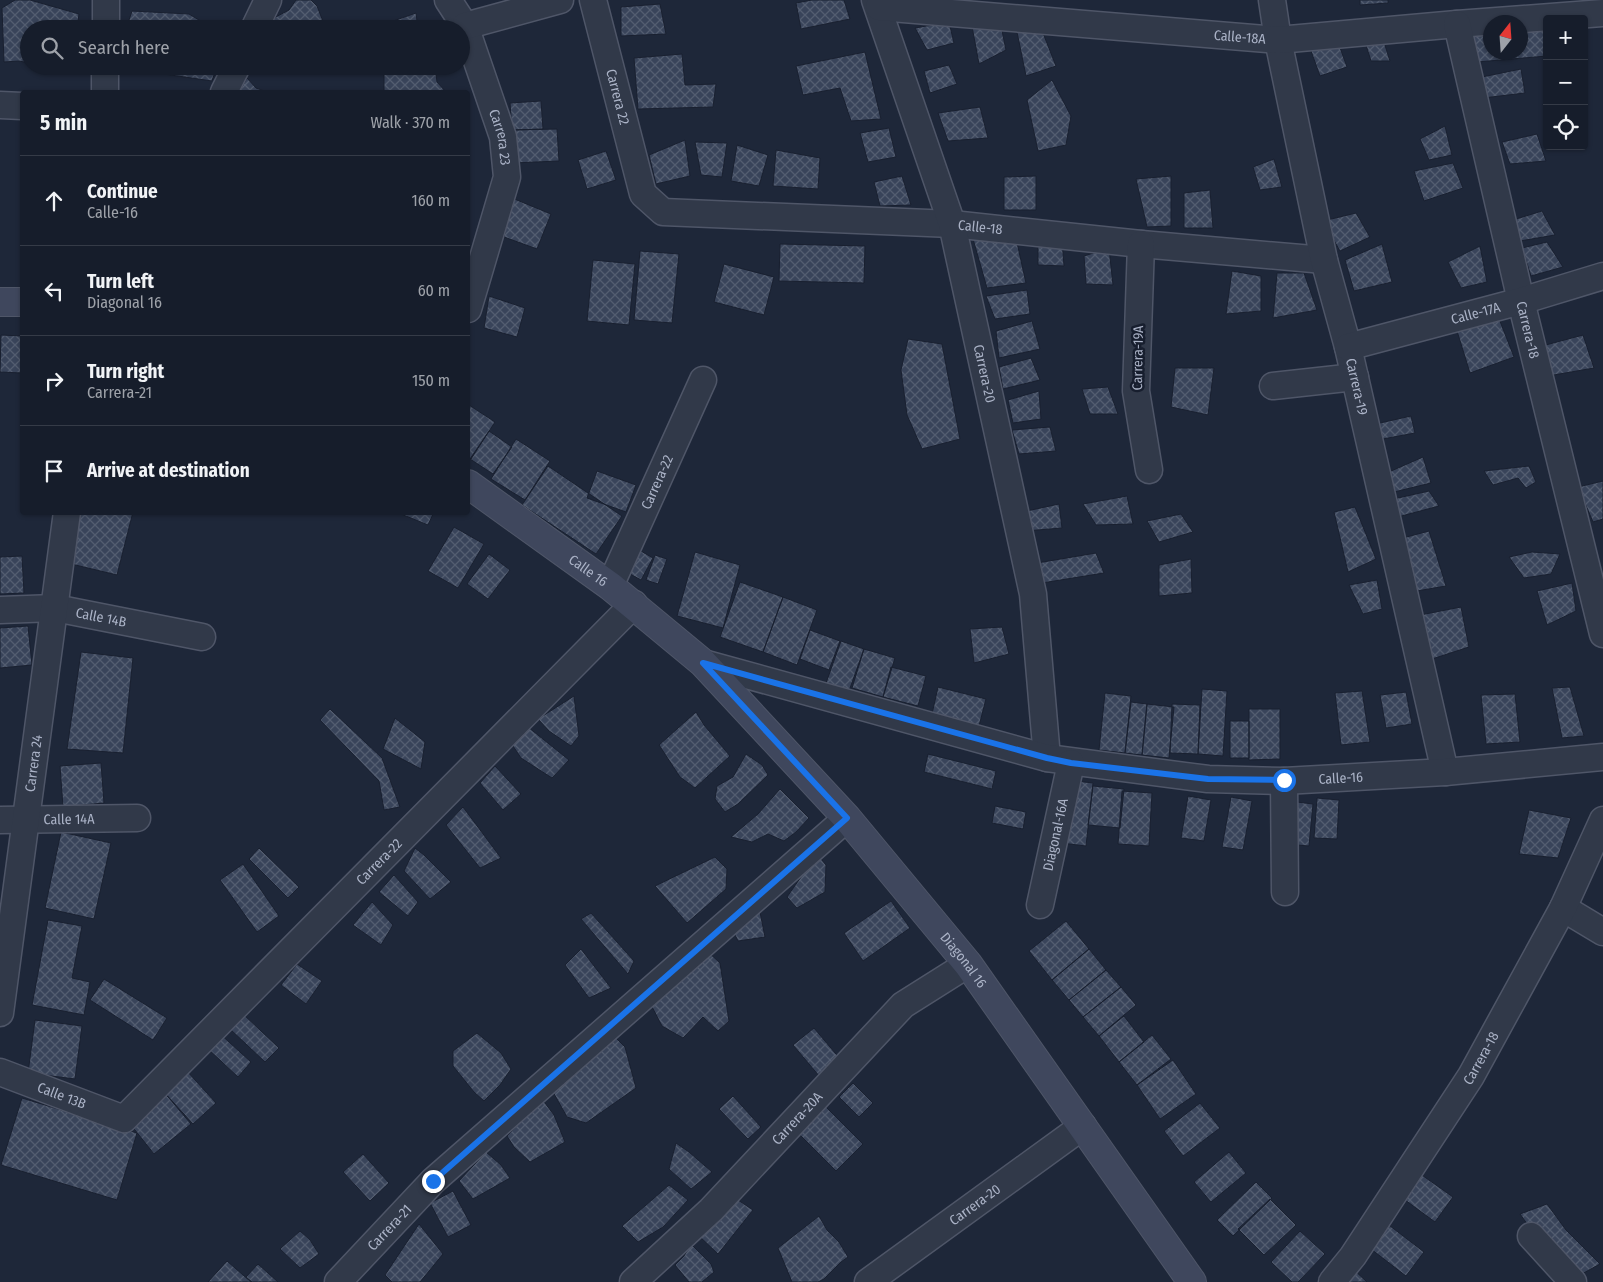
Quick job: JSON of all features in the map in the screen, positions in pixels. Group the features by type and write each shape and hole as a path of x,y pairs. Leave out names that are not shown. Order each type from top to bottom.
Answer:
{"street":[{"path":"106,0 106,20"},
{"path":"258,20 268,0"},
{"name":"Carrera 23","path":"448,0 460,20"},
{"path":"470,24 560,0"},
{"name":"Carrera 22","path":"594,0 642,194"},
{"name":"Carrera-19","path":"1272,0 1278,40 1324,260 1348,347 1445,772"},
{"name":"Calle-18A","path":"877,4 1278,40 1603,13"},
{"name":"Carrera-20","path":"877,4 952,224 1033,594 1059,760"},
{"name":"Carrera-18","path":"1457,24 1521,301 1603,634"},
{"name":"Carrera 23","path":"470,43 503,138 507,177 470,302"},
{"path":"105,75 105,90"},
{"path":"225,90 232,75"},
{"path":"0,105 20,106"},
{"name":"Calle-18","path":"642,194 663,212 952,224 1142,244 1324,260"},
{"name":"Carrera-19A","path":"1142,244 1136,391 1149,470"},
{"name":"Calle-17A","path":"1348,347 1521,301 1603,276"},
{"path":"0,302 20,302"},
{"path":"1273,386 1355,377"},
{"name":"Carrera-22","path":"610,586 702,380"},
{"name":"Calle 16","path":"470,485 634,604 703,663"},
{"name":"Carrera 24","path":"0,1013 12,820 54,608 67,515"},
{"name":"Carrera-22","path":"124,1119 634,604"},
{"name":"Calle 14B","path":"0,610 54,608 202,637"},
{"name":"Calle-16","path":"703,663 1059,760 1208,779 1284,780 1445,772 1603,757"},
{"name":"Diagonal 16","path":"703,663 847,818 968,964 1192,1282"},
{"name":"Diagonal-16A","path":"1040,905 1059,760"},
{"path":"1284,780 1285,892"},
{"name":"Calle 14A","path":"12,820 137,818"},
{"name":"Carrera-21","path":"338,1282 433,1181 847,818"},
{"name":"Carrera-18","path":"1332,1282 1354,1256 1471,1076 1563,908 1603,820"},
{"path":"1563,908 1603,932"},
{"name":"Carrera-20A","path":"633,1282 711,1210 904,1005 968,964"},
{"name":"Calle 13B","path":"0,1072 124,1119"},
{"name":"Carrera-20","path":"868,1282 899,1273 1082,1126"},
{"path":"1531,1236 1572,1282"}],"building":[{"path":"15,0 30,0 79,14 78,20 20,20 20,61 4,62 2,8"},
{"path":"296,0 311,0 317,6 322,20 270,20 289,10"},
{"path":"812,0 844,0 850,19 801,29 796,3"},
{"path":"1360,0 1388,0 1388,3 1360,5"},
{"path":"660,4 666,34 621,36 621,7"},
{"path":"132,11 189,14 199,20 129,20"},
{"path":"416,13 417,20 396,20"},
{"path":"1543,19 1543,56 1528,58 1528,20"},
{"path":"971,21 1000,21 1006,50 979,64"},
{"path":"949,22 954,43 927,50 915,28"},
{"path":"1483,23 1483,60 1500,60 1477,62 1468,24"},
{"path":"1041,28 1056,66 1026,76 1017,32"},
{"path":"1383,39 1390,61 1371,61 1365,42"},
{"path":"1338,42 1347,67 1320,76 1311,51"},
{"path":"865,52 881,119 851,121 840,88 803,95 796,66"},
{"path":"682,54 685,85 716,84 713,107 638,109 634,58"},
{"path":"949,65 957,84 930,93 924,71"},
{"path":"1521,69 1525,93 1483,98 1477,78"},
{"path":"171,75 214,75 212,81"},
{"path":"384,75 436,75 437,82 444,90 384,90"},
{"path":"247,78 256,88 262,90 240,90"},
{"path":"1052,80 1071,116 1066,145 1038,151 1027,100"},
{"path":"541,101 543,129 512,130 510,103"},
{"path":"980,107 988,138 948,141 938,113"},
{"path":"1445,126 1452,155 1429,160 1420,139"},
{"path":"889,128 896,157 868,162 860,133"},
{"path":"557,129 559,161 513,163 512,130"},
{"path":"1537,134 1546,161 1510,164 1502,142"},
{"path":"685,140 690,176 656,184 649,155"},
{"path":"695,142 727,143 722,177 701,175"},
{"path":"737,145 768,155 759,186 731,181"},
{"path":"776,150 820,158 818,189 773,186"},
{"path":"606,151 616,180 587,189 578,160"},
{"path":"1274,159 1282,187 1260,190 1253,167"},
{"path":"1453,163 1463,188 1424,201 1414,171"},
{"path":"902,176 911,205 880,206 874,182"},
{"path":"1036,176 1036,210 1004,210 1004,177"},
{"path":"1171,176 1171,226 1147,227 1136,179"},
{"path":"1210,190 1213,228 1184,228 1184,193"},
{"path":"512,198 551,214 537,249 504,237"},
{"path":"1542,211 1555,235 1520,241 1513,220"},
{"path":"1356,213 1370,237 1340,251 1323,221"},
{"path":"1016,238 1026,283 987,288 973,239"},
{"path":"1062,239 1064,266 1038,265 1038,242"},
{"path":"1547,242 1563,267 1531,276 1522,248"},
{"path":"780,244 865,246 864,283 779,281"},
{"path":"1382,244 1392,282 1354,291 1345,260"},
{"path":"1480,246 1487,282 1461,288 1448,262"},
{"path":"1109,248 1113,285 1086,284 1084,256"},
{"path":"640,251 679,254 672,323 634,320"},
{"path":"593,260 635,264 629,325 587,321"},
{"path":"724,264 774,277 764,315 714,302"},
{"path":"1232,271 1261,276 1261,311 1226,314"},
{"path":"1277,273 1304,273 1317,310 1273,318"},
{"path":"1027,290 1030,314 995,319 986,296"},
{"path":"489,296 525,308 517,337 484,328"},
{"path":"1498,316 1514,357 1470,373 1457,331"},
{"path":"1032,321 1040,349 999,358 996,331"},
{"path":"1,335 20,336 20,373 0,372"},
{"path":"1583,335 1594,368 1548,376 1542,346"},
{"path":"908,339 942,344 960,439 922,449 907,415 901,370"},
{"path":"1031,358 1040,380 1003,389 999,367"},
{"path":"1175,368 1214,368 1208,415 1171,407"},
{"path":"1108,387 1118,414 1090,414 1082,389"},
{"path":"1039,391 1041,419 1013,423 1008,400"},
{"path":"470,406 495,422 470,458"},
{"path":"1411,416 1415,433 1372,441 1371,425"},
{"path":"1050,427 1056,451 1019,454 1012,430"},
{"path":"489,431 512,447 493,474 470,459"},
{"path":"516,439 550,461 525,500 491,479"},
{"path":"1423,457 1431,483 1390,493 1382,475"},
{"path":"548,466 622,516 596,554 522,505"},
{"path":"1529,466 1536,482 1526,488 1518,478 1493,485 1484,471"},
{"path":"597,471 636,485 626,512 587,498"},
{"path":"1603,481 1603,519 1593,522 1578,487"},
{"path":"1429,491 1439,506 1394,518 1389,500"},
{"path":"1127,496 1133,524 1096,525 1083,504"},
{"path":"1059,504 1062,528 1025,531 1022,512"},
{"path":"1355,507 1376,559 1348,572 1334,512"},
{"path":"1181,514 1193,532 1159,542 1147,521"},
{"path":"73,515 132,515 117,575 63,562"},
{"path":"403,515 433,515 428,525"},
{"path":"454,527 484,544 458,588 428,571"},
{"path":"1429,531 1446,586 1411,592 1399,539"},
{"path":"634,547 653,558 641,580 621,569"},
{"path":"695,552 740,565 723,628 677,616"},
{"path":"1532,552 1560,554 1551,574 1524,578 1509,557"},
{"path":"1096,553 1104,573 1042,583 1037,563"},
{"path":"489,554 510,570 488,599 467,584"},
{"path":"655,555 667,559 658,584 646,580"},
{"path":"22,556 24,593 0,594 0,557"},
{"path":"1191,559 1192,593 1159,596 1159,565"},
{"path":"1377,580 1382,609 1363,614 1349,585"},
{"path":"740,582 783,597 763,652 720,637"},
{"path":"1572,583 1576,611 1547,625 1537,591"},
{"path":"783,597 817,610 797,665 763,652"},
{"path":"1461,607 1469,647 1429,660 1410,617"},
{"path":"28,626 32,665 0,668 0,628"},
{"path":"1002,627 1009,654 974,663 970,629"},
{"path":"810,630 840,641 829,670 800,659"},
{"path":"841,641 864,649 849,691 826,683"},
{"path":"864,649 895,658 883,697 852,688"},
{"path":"81,652 133,658 123,753 67,749"},
{"path":"891,667 926,676 918,706 883,697"},
{"path":"938,687 986,699 979,726 932,714"},
{"path":"1570,687 1584,736 1562,738 1552,688"},
{"path":"1202,689 1227,691 1223,756 1198,754"},
{"path":"1362,691 1370,742 1341,745 1335,693"},
{"path":"1406,692 1412,724 1386,728 1380,695"},
{"path":"1105,693 1131,696 1125,753 1099,750"},
{"path":"1515,694 1520,742 1486,744 1481,695"},
{"path":"574,696 579,736 571,746 549,731 538,719"},
{"path":"1131,702 1147,704 1142,755 1125,753"},
{"path":"1147,704 1174,707 1169,758 1142,755"},
{"path":"1172,704 1200,705 1198,754 1170,753"},
{"path":"330,709 382,758 400,807 384,810 379,781 320,720"},
{"path":"1249,709 1280,709 1280,759 1249,760"},
{"path":"696,712 704,725 730,756 695,788 680,777 659,745"},
{"path":"395,718 425,742 421,769 383,749"},
{"path":"1230,721 1249,721 1249,758 1230,758"},
{"path":"528,727 569,760 552,778 521,758 513,746"},
{"path":"746,754 762,765 768,775 738,804 725,812 715,799 717,786 733,777"},
{"path":"928,754 996,771 992,789 924,772"},
{"path":"101,763 104,803 63,807 60,766"},
{"path":"495,766 521,794 503,810 480,783"},
{"path":"1060,779 1093,783 1086,846 1053,842"},
{"path":"1093,786 1124,789 1120,828 1088,825"},
{"path":"780,789 809,818 796,832 784,841 768,834 752,842 731,837 758,814"},
{"path":"1122,791 1152,793 1149,846 1118,844"},
{"path":"1188,796 1211,800 1204,841 1181,838"},
{"path":"1231,797 1252,801 1243,850 1222,847"},
{"path":"1317,798 1339,800 1337,839 1314,838"},
{"path":"1289,801 1313,804 1309,846 1285,844"},
{"path":"995,806 1026,812 1023,829 992,823"},
{"path":"463,807 501,858 480,868 446,825"},
{"path":"1529,810 1571,818 1558,858 1519,854"},
{"path":"61,832 111,843 94,919 45,908"},
{"path":"259,848 299,887 288,898 249,859"},
{"path":"415,848 451,882 430,899 404,871"},
{"path":"817,854 826,865 825,892 797,908 787,897"},
{"path":"715,857 727,869 726,889 687,923 655,886"},
{"path":"243,864 279,916 257,932 220,880"},
{"path":"394,875 418,902 408,916 379,892"},
{"path":"891,901 910,928 863,961 844,933"},
{"path":"372,902 393,925 381,945 353,925"},
{"path":"751,906 760,912 765,937 738,941 731,927"},
{"path":"591,913 634,961 628,974 581,919"},
{"path":"48,920 82,926 72,978 90,982 84,1015 32,1005"},
{"path":"1066,921 1089,949 1052,980 1029,951"},
{"path":"581,949 611,988 589,998 565,965"},
{"path":"1089,949 1106,970 1069,1000 1052,980"},
{"path":"706,950 720,963 729,1021 718,1031 703,1017 683,1038 662,1026 650,1003"},
{"path":"297,964 322,981 306,1004 281,985"},
{"path":"1106,970 1121,987 1083,1017 1069,1000"},
{"path":"104,979 167,1018 153,1040 90,1000"},
{"path":"1121,987 1136,1005 1099,1036 1083,1017"},
{"path":"243,1014 279,1048 265,1062 230,1029"},
{"path":"1124,1016 1144,1042 1119,1062 1099,1036"},
{"path":"35,1020 82,1026 75,1079 28,1073"},
{"path":"814,1028 841,1060 820,1077 793,1045"},
{"path":"218,1032 251,1062 238,1077 205,1046"},
{"path":"477,1033 501,1053 511,1069 500,1085 484,1101 474,1092 453,1066 453,1051"},
{"path":"1152,1035 1171,1059 1137,1085 1119,1062"},
{"path":"615,1037 625,1047 636,1088 586,1123 567,1117 553,1092"},
{"path":"1173,1060 1196,1094 1160,1119 1137,1085"},
{"path":"186,1070 216,1103 193,1124 163,1091"},
{"path":"853,1083 873,1103 859,1117 839,1097"},
{"path":"163,1091 191,1124 154,1154 127,1120"},
{"path":"733,1096 761,1127 748,1139 719,1109"},
{"path":"22,1098 137,1133 117,1200 1,1165"},
{"path":"542,1099 554,1115 565,1142 530,1162 514,1147 507,1136"},
{"path":"820,1101 863,1144 836,1171 793,1128"},
{"path":"1200,1103 1220,1128 1183,1156 1164,1131"},
{"path":"676,1143 712,1172 691,1189 669,1169"},
{"path":"486,1152 501,1165 510,1178 473,1199 459,1181"},
{"path":"1229,1152 1246,1173 1211,1202 1194,1182"},
{"path":"363,1154 389,1183 370,1201 343,1172"},
{"path":"1419,1173 1453,1197 1435,1222 1401,1197"},
{"path":"1256,1182 1272,1198 1233,1236 1217,1220"},
{"path":"669,1185 688,1200 663,1227 638,1242 622,1226"},
{"path":"453,1191 471,1225 448,1237 430,1203"},
{"path":"732,1196 753,1210 718,1254 697,1234"},
{"path":"1270,1199 1296,1225 1264,1255 1238,1229"},
{"path":"1547,1204 1566,1230 1600,1264 1571,1280 1520,1214"},
{"path":"819,1216 827,1230 839,1242 848,1257 824,1279 818,1282 792,1282 778,1248"},
{"path":"1385,1222 1424,1252 1406,1276 1367,1246"},
{"path":"419,1224 443,1254 420,1282 392,1282 385,1275"},
{"path":"300,1231 310,1240 319,1254 300,1268 280,1249"},
{"path":"1300,1231 1325,1254 1298,1282 1292,1282 1271,1262"},
{"path":"691,1244 711,1264 714,1272 702,1282 689,1282 675,1265 684,1256"},
{"path":"227,1261 251,1282 208,1282"},
{"path":"258,1264 278,1282 252,1282 246,1277"},
{"path":"1352,1268 1367,1282 1339,1282"}],"route":[{"path":"433,1181 847,818 703,663 1071,763 1208,779 1284,780"}]}
